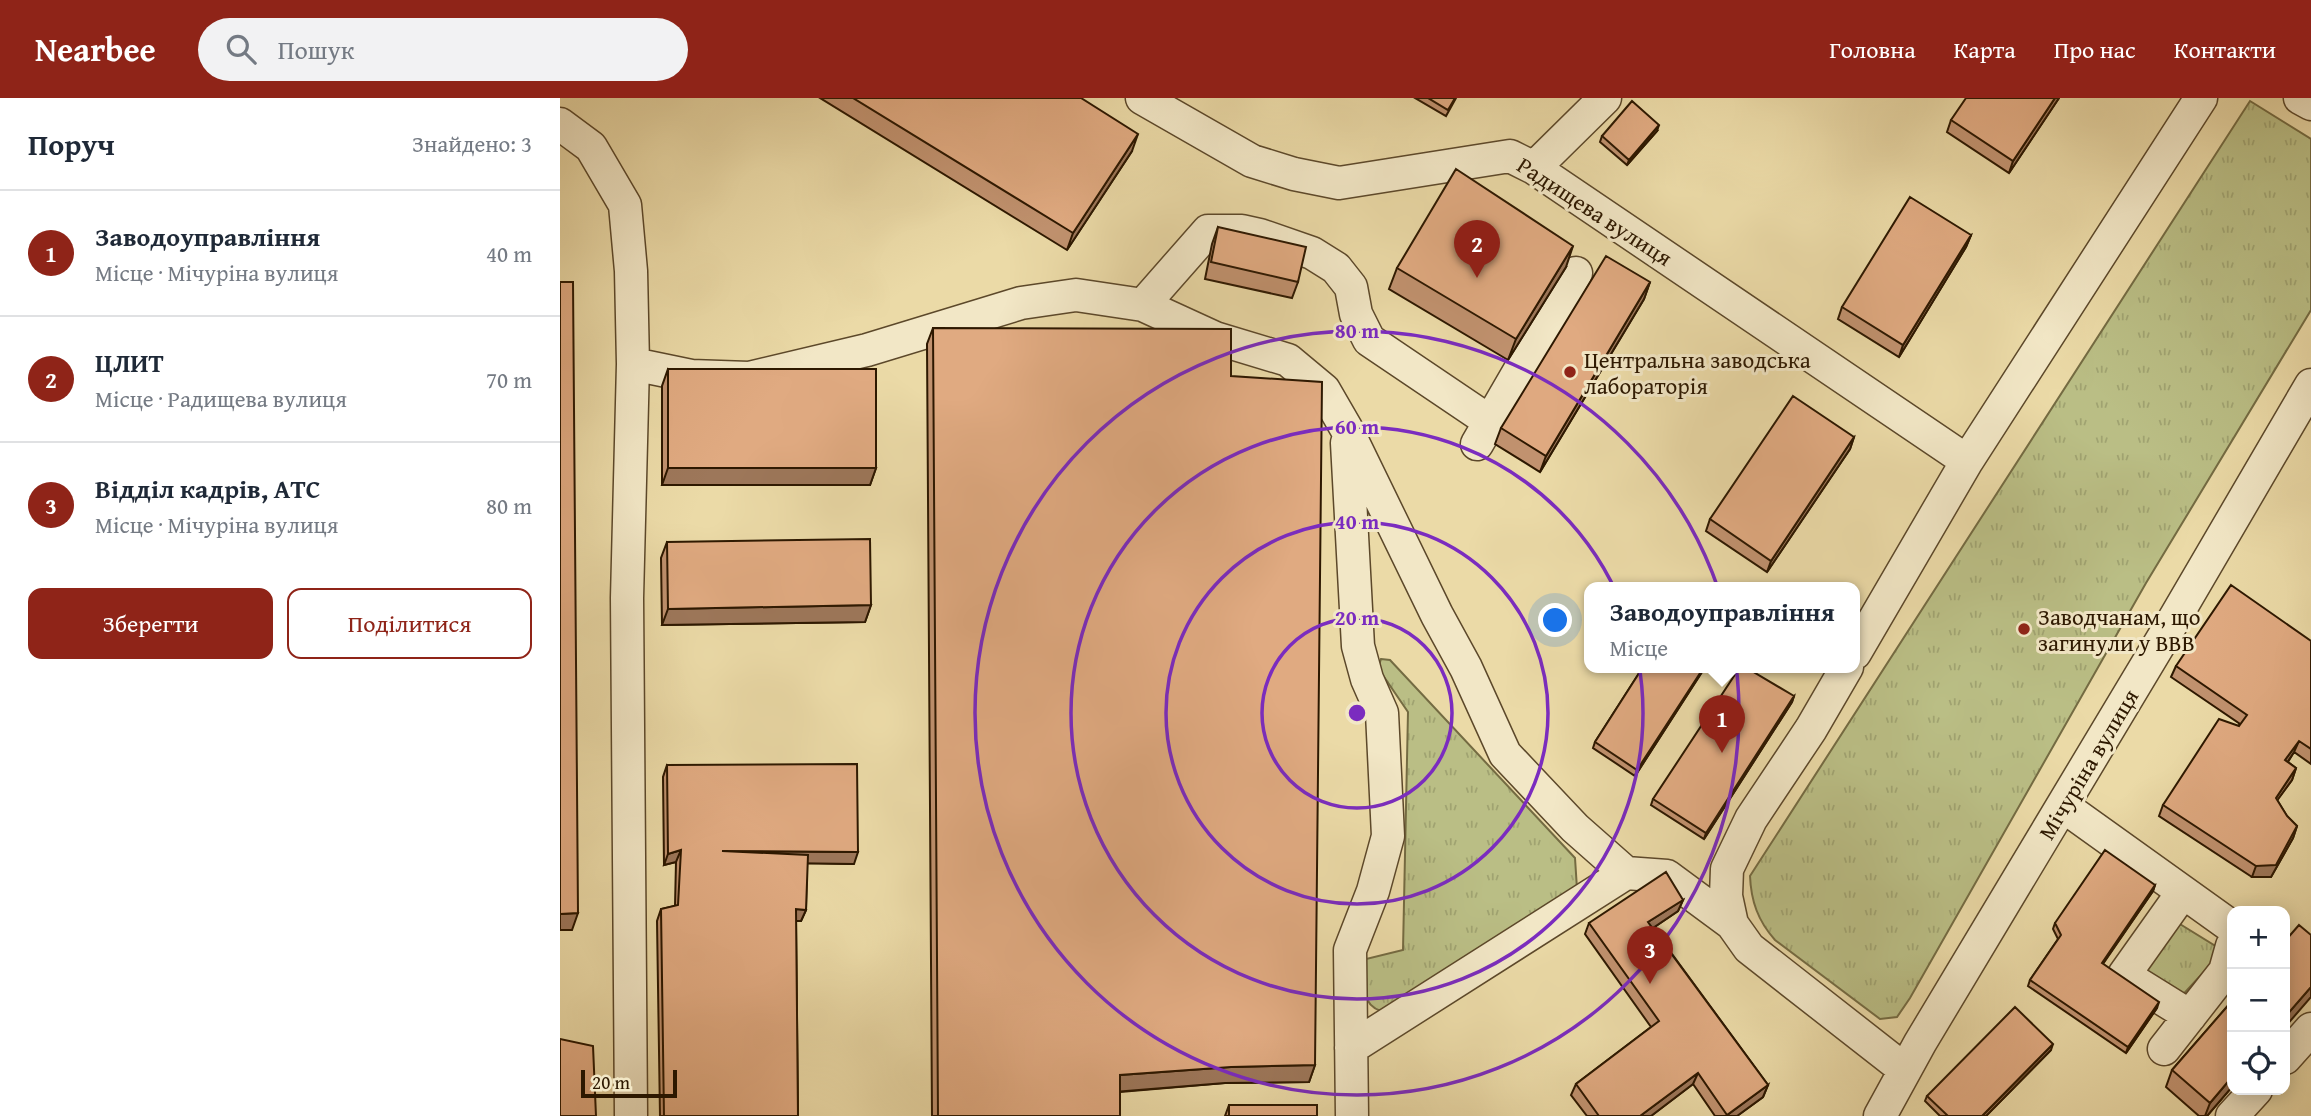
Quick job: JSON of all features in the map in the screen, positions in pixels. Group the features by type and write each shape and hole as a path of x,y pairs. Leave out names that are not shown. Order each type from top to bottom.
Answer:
{"street":[{"name":"Радищева вулиця","path":"1142,98 1252,161 1294,174 1339,183 1510,156 1534,168 1967,461"},
{"path":"1534,168 1605,98"},
{"path":"1860,644 1967,461 2202,98"},
{"path":"2300,98 2311,104"},
{"path":"560,124 591,147 625,205 631,271 633,364 627,598 631,1116"},
{"path":"1143,305 1208,232 1242,231 1312,253 1336,268 1351,287 1356,314 1369,340 1483,432 1576,273"},
{"path":"633,364 691,376 749,379 867,350 1021,303 1076,295 1143,305 1215,338 1288,360 1324,390 1346,428 1437,615 1466,668 1505,754 1575,828 1626,873"},
{"name":"Мічуріна вулиця","path":"1883,1115 1905,1070 2311,385"},
{"path":"1346,428 1358,646 1367,679 1382,713 1388,836 1373,891 1350,950 1352,1116"},
{"path":"1732,924 1726,896 1727,869 1751,820 1811,729 1844,673"},
{"path":"2063,806 2227,923"},
{"path":"1352,1048 1626,873 1667,876 1732,924 1749,948 1905,1070"},
{"path":"2183,892 2123,975 2190,1016"},
{"path":"2164,1049 2225,971 2227,964"},
{"path":"2290,1052 2311,1029"},
{"path":"2232,1116 2251,1095"}],"green space":[{"path":"2250,101 2311,139 2311,310 2146,583 1910,998 1897,1017 1880,1019 1775,940 1756,910 1750,876"},
{"path":"1381,659 1390,660 1575,858 1577,889 1381,1011 1369,1003 1366,996 1366,959 1403,950 1408,712 1378,668"},
{"path":"2175,921 2217,947 2213,962 2178,1000 2141,977"}],"building":[{"path":"853,98 1081,98 1138,134 1073,233"},
{"path":"1428,98 1455,98 1448,110"},
{"path":"1966,98 2055,98 2013,161 1951,120"},
{"path":"1632,101 1659,125 1629,160 1602,136"},
{"path":"1456,169 1573,246 1516,339 1397,268"},
{"path":"1910,197 1971,235 1903,345 1842,307"},
{"path":"1218,227 1306,247 1298,282 1211,262"},
{"name":"Центральна заводська лабораторія","path":"1606,256 1650,282 1546,456 1501,428"},
{"path":"560,282 573,282 578,913 560,914"},
{"path":"933,328 1231,329 1231,376 1322,382 1315,1065 1231,1067 1120,1075 1120,1116 938,1116"},
{"path":"668,369 876,369 876,468 668,468"},
{"path":"1793,396 1854,437 1771,561 1710,519"},
{"path":"870,539 871,605 668,609 667,542"},
{"path":"2231,585 2311,641 2311,749 2299,741 2285,760 2296,768 2276,798 2297,826 2276,865 2256,866 2163,805 2219,719 2239,726 2247,715 2176,666"},
{"path":"1639,673 1700,673 1637,770 1595,742"},
{"path":"1736,673 1755,673 1794,696 1706,833 1653,799"},
{"path":"857,764 858,852 722,851 808,855 806,910 796,909 798,1116 664,1116 661,909 678,905 681,850 668,854 667,765"},
{"path":"2105,850 2155,885 2102,963 2159,1002 2128,1047 2030,980 2061,935 2055,923"},
{"path":"1666,872 1683,900 1648,922 1768,1085 1727,1115 1698,1073 1640,1116 1599,1116 1576,1084 1659,1021 1589,923"},
{"path":"2299,925 2311,935 2311,987 2290,1011 2290,969 2290,935"},
{"path":"2015,1007 2053,1044 1982,1116 1948,1116 1927,1096"},
{"path":"2227,1007 2227,1083 2210,1103 2172,1070"},
{"path":"560,1039 593,1046 596,1116 560,1116"},
{"path":"1229,1105 1317,1105 1317,1116 1229,1116"}],"place":[{"name":"ЦЛИТ","path":"1477,278"},
{"name":"Центральна заводська лабораторія","path":"1570,372"},
{"name":"Заводчанам, що загинули у ВВВ","path":"2024,629"},
{"name":"Заводоуправління","path":"1722,753"},
{"name":"Відділ кадрів, АТС","path":"1650,984"}]}
